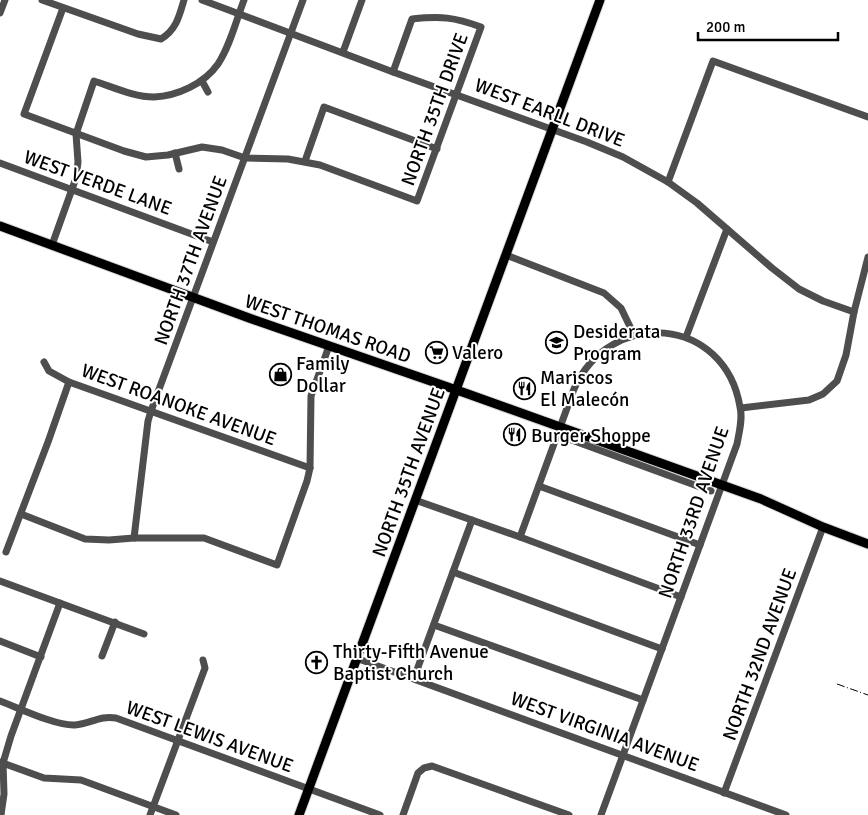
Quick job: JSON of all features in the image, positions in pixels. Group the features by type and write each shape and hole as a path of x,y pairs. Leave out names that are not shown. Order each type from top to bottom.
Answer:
{"main road":[{"name":"NORTH 35TH AVENUE","path":"299,815 600,0"},
{"name":"WEST THOMAS ROAD","path":"0,226 194,298 456,390 559,431 702,483 722,485 868,544"}],"street":[{"path":"42,0 138,34 160,39 170,34 176,26 184,0"},
{"name":"WEST EARLL DRIVE","path":"202,0 623,157 668,182 697,203 800,289 823,301 854,312"},
{"path":"52,246 73,190 78,162 76,134 94,81 127,92 153,97 179,92 202,81 217,65 227,48 244,0"},
{"name":"NORTH 37TH AVENUE","path":"134,538 139,486 151,411 303,0"},
{"path":"343,52 362,0"},
{"path":"63,8 24,114 76,134 146,156 175,153 202,147 222,150 245,158 270,157 305,161 324,107 437,148"},
{"name":"NORTH 35TH DRIVE","path":"305,161 417,201 481,27 453,18 412,19 393,72"},
{"path":"668,182 713,61 868,117"},
{"path":"202,81 208,92"},
{"path":"175,153 179,169"},
{"name":"WEST VERDE LANE","path":"0,164 213,242"},
{"path":"686,337 726,229"},
{"path":"506,255 604,293 620,308 634,336"},
{"name":"NORTH 33RD AVENUE","path":"601,815 737,444 741,408 809,400 824,394 837,381 846,355 854,312 868,257"},
{"path":"520,537 574,389 588,365 619,340 656,332 686,337 701,344 724,366 732,380 741,408"},
{"path":"21,514 85,538 109,540 204,538 277,565 307,481 310,468 311,396 329,346"},
{"name":"WEST ROANOKE AVENUE","path":"44,362 49,371 69,382 310,468"},
{"path":"6,552 69,382"},
{"name":"WEST THOMAS ROAD","path":"702,483 711,491"},
{"path":"539,486 700,545"},
{"path":"415,500 681,597"},
{"path":"414,678 472,520"},
{"name":"NORTH 32ND AVENUE","path":"724,793 823,527"},
{"path":"453,572 662,649"},
{"path":"0,581 144,634"},
{"path":"1,815 4,794 2,763 10,736 60,603"},
{"path":"102,656 115,622"},
{"path":"434,625 643,700"},
{"path":"0,641 41,657"},
{"name":"WEST VIRGINIA AVENUE","path":"356,658 786,815"},
{"path":"150,815 205,668 204,660"},
{"name":"WEST LEWIS AVENUE","path":"0,701 63,724 75,725 106,716 178,740 380,815"},
{"path":"2,763 44,778 81,780 176,815"},
{"path":"403,815 416,777 424,768 435,767 569,815"}],"railway":[{"path":"837,684 868,695"}],"place":[{"name":"Desiderata Program","path":"557,342"},
{"name":"Valero","path":"436,352"},
{"name":"Family Dollar","path":"280,374"},
{"name":"Mariscos El Malecón","path":"524,388"},
{"name":"Burger Shoppe","path":"515,435"},
{"name":"Thirty-Fifth Avenue Baptist Church","path":"317,662"}]}
